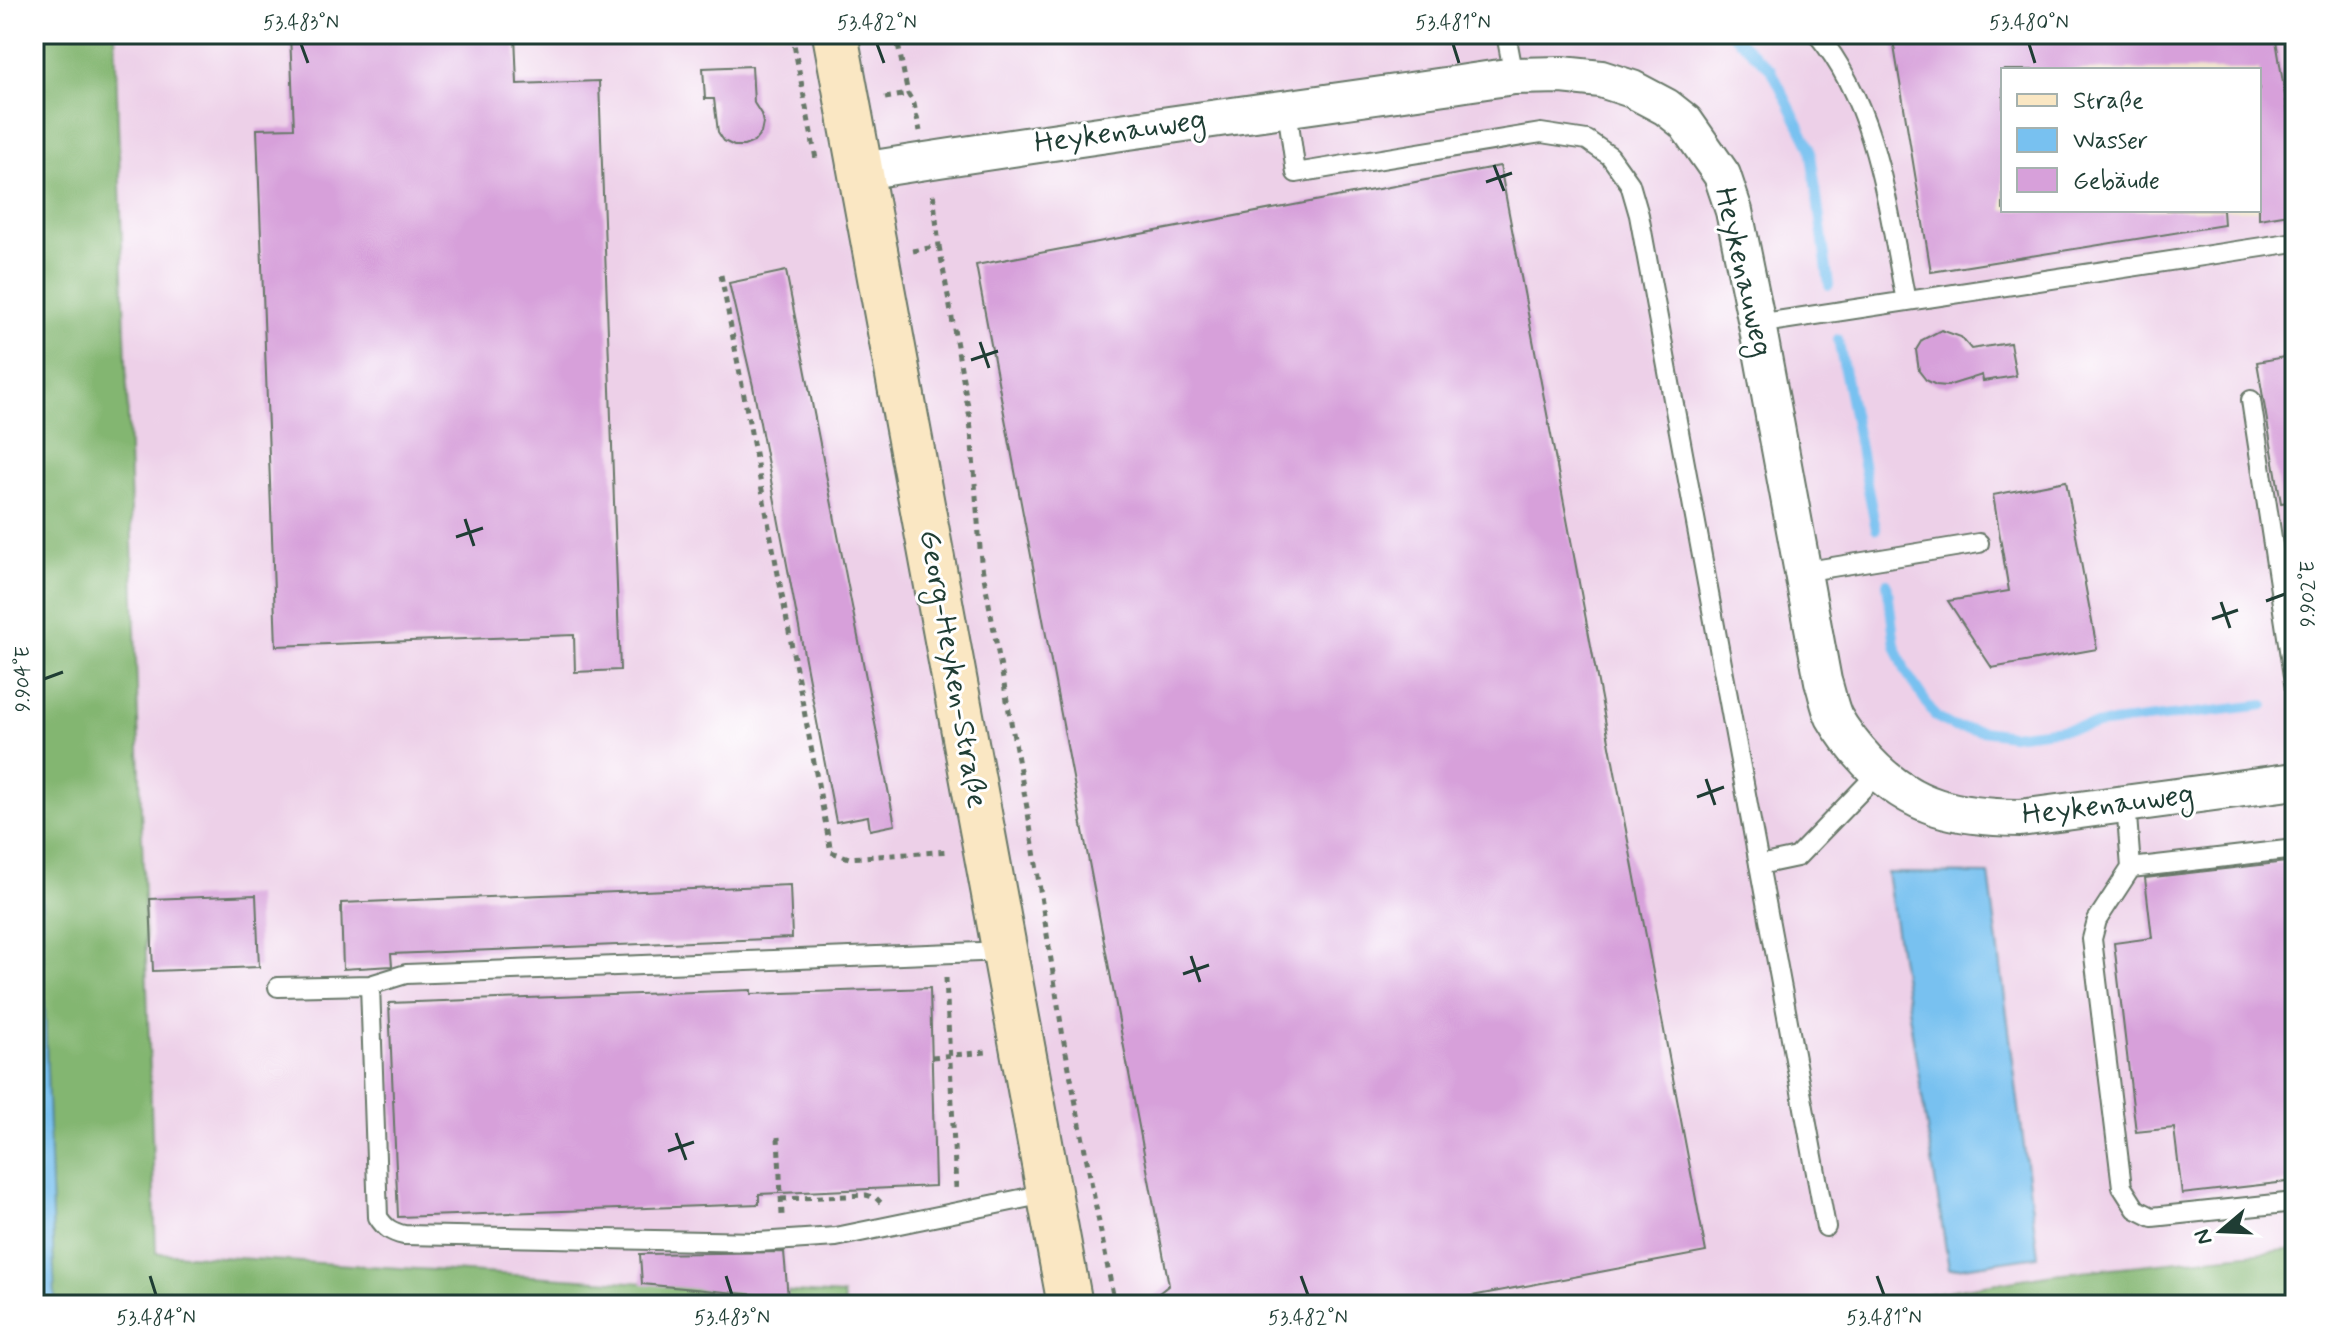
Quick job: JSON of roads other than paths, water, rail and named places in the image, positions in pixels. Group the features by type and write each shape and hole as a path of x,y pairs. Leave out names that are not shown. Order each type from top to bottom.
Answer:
{"main road":[{"name":"Georg-Heyken-Straße","path":"835,34 1070,1305"}],"street":[{"name":"Heykenauweg","path":"862,171 1077,137 1514,76 1562,75 1601,79 1632,89 1666,107 1685,122 1722,175 1734,211 1757,324 1823,681 1834,716 1854,746 1878,773 1907,796 1939,809 1976,817 2020,818 2295,781"}],"lane":[{"path":"1506,34 1514,76"},
{"path":"1817,34 1833,53 1860,105 1879,167 1906,301"},
{"path":"1287,109 1296,173 1541,133 1587,140 1610,156 1630,184 1639,215 1826,1227"},
{"path":"1757,324 2295,242"},
{"path":"2251,400 2294,681"},
{"path":"1802,572 1979,543"},
{"path":"1759,865 1797,857 1878,773"},
{"path":"2126,803 2131,868 2097,920 2092,939 2122,1187 2136,1209 2152,1217 2295,1202"},
{"path":"2131,868 2295,849"},
{"path":"278,987 370,985 406,974 1006,951"},
{"path":"370,985 378,1217 392,1233 784,1240 836,1237 1050,1193"}],"water":[{"path":"34,681 36,754 55,1305 34,1305"},
{"path":"1887,873 1989,874 2038,1256 1949,1269"}],"waterway":[{"path":"1732,34 1771,69 1810,147 1829,285"},
{"path":"1838,339 1876,529"},
{"path":"1887,583 1895,645 1906,672 1936,717 1954,727 2011,735 2264,705"}]}
